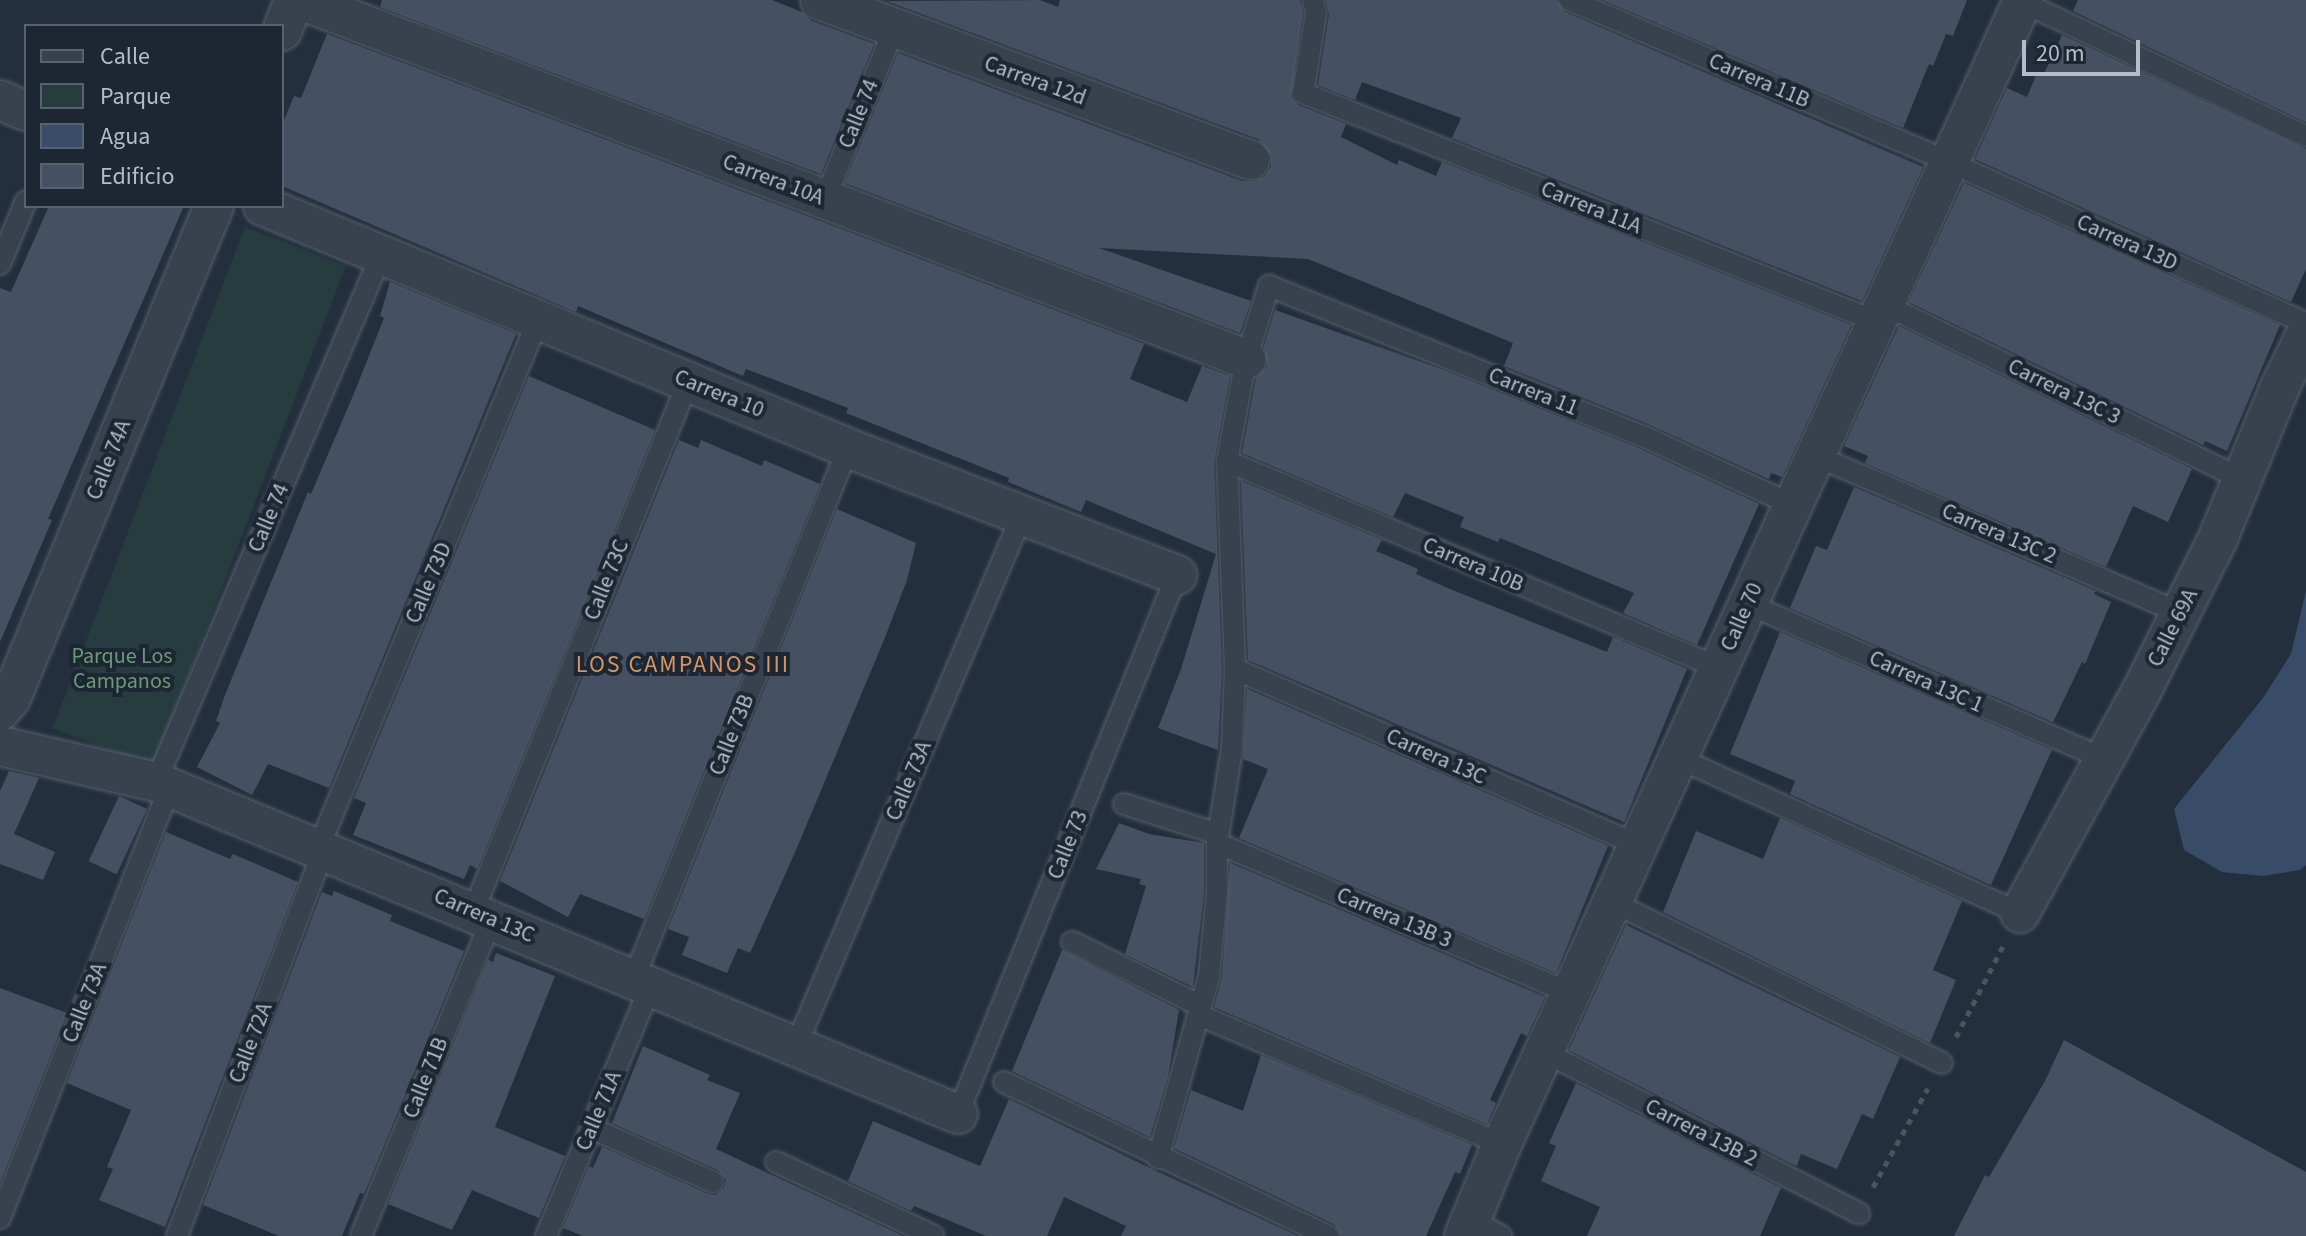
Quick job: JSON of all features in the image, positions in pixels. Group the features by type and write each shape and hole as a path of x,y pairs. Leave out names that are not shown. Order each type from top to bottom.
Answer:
{"street":[{"path":"284,27 297,0"},
{"name":"Carrera 10A","path":"297,0 1246,359"},
{"name":"Carrera 12d","path":"820,0 874,15 1250,160"},
{"name":"Calle 70","path":"1479,1231 1502,1144 1882,314 2021,1"},
{"path":"0,100 24,110"},
{"name":"Calle 74A","path":"0,711 11,698 213,208"},
{"name":"Carrera 10","path":"268,208 848,448 1177,575"},
{"name":"Calle 69A","path":"2020,913 2181,613 2306,334"},
{"name":"Carrera 13C","path":"0,746 163,785 322,848 958,1114"}],"lane":[{"name":"Carrera 11A","path":"1313,0 1316,13 1303,93 1882,314"},
{"name":"Carrera 11B","path":"1570,0 1949,162"},
{"path":"2021,1 2306,136"},
{"name":"Calle 74","path":"825,199 874,15"},
{"name":"Carrera 13D","path":"1949,162 2306,323"},
{"path":"0,264 24,206"},
{"name":"Calle 74","path":"163,785 382,253"},
{"name":"Carrera 11","path":"1246,359 1269,286 1643,436 1793,505"},
{"name":"Carrera 13C 3","path":"1882,314 2242,479"},
{"name":"Calle 73D","path":"322,848 539,318"},
{"path":"1158,1158 1209,977 1217,893 1218,838 1232,748 1235,669 1227,461 1246,359"},
{"name":"Calle 73C","path":"482,916 688,382"},
{"name":"Calle 73B","path":"642,982 848,448"},
{"name":"Carrera 13C 2","path":"1816,456 2181,613"},
{"name":"Carrera 10B","path":"1227,461 1719,668"},
{"name":"Calle 73A","path":"796,1046 1022,515"},
{"name":"Calle 73","path":"958,1114 1177,575"},
{"name":"Carrera 13C 1","path":"1748,604 2105,759"},
{"name":"Carrera 13C","path":"1235,669 1638,845"},
{"path":"1678,758 2020,913"},
{"name":"Calle 73A","path":"0,1218 163,785"},
{"name":"Carrera 13B 3","path":"1124,804 1218,838 1572,994"},
{"name":"Calle 72A","path":"177,1236 322,848"},
{"path":"1612,902 1942,1063"},
{"name":"Calle 71B","path":"361,1236 482,916"},
{"path":"1072,942 1200,1011 1502,1144"},
{"name":"Calle 71A","path":"546,1236 591,1128 642,982"},
{"name":"Carrera 13B 2","path":"1544,1052 1859,1213"},
{"path":"1004,1082 1158,1158 1328,1236"},
{"path":"591,1128 713,1182"},
{"path":"776,1162 934,1236"}],"green space":[{"name":"Parque Los Campanos","path":"245,227 346,266 153,767 53,728"}],"water":[{"path":"2306,591 2306,865 2300,870 2263,876 2222,872 2184,850 2174,809 2263,698 2291,654"}],"building":[{"path":"382,0 772,0 802,12 812,21 874,44 821,174 380,7"},
{"path":"1040,0 1058,7 1060,0 1300,0 1303,13 1291,97 1298,105 1346,124 1341,137 1397,165 1399,160 1436,176 1442,162 1851,325 1782,477 1771,473 1769,479 1648,424 1504,366 1513,343 1308,259 1099,248 1251,301 1240,333 845,183 898,53 1242,181 1254,181 1265,176 1271,167 1271,156 1258,139 887,1"},
{"path":"1326,0 1557,0 1565,12 1923,167 1862,301 1452,138 1461,118 1362,82 1355,100 1318,85 1329,15"},
{"path":"1603,0 1967,0 1953,36 1946,34 1933,66 1929,64 1903,128"},
{"path":"2078,0 2306,0 2306,122 2073,11"},
{"path":"327,34 1144,344 1130,379 1187,402 1202,366 1230,376 1214,462 1222,669 1218,750 1158,728 1181,669 1216,554 1086,500 1081,512 1008,482 1009,478 846,413 848,408 746,369 743,376 578,306 576,312 284,187 284,120 294,96 301,98"},
{"path":"2062,35 2306,149 2306,269 2291,302 1975,159 2007,88 2027,97 2037,73 2043,76"},
{"path":"1964,183 2280,325 2227,451 2205,441 2203,445 1909,302"},
{"path":"48,208 183,208 48,519 52,520 0,642 0,288 11,292"},
{"path":"390,282 516,334 329,788 268,764 252,795 197,767 220,723 216,721 225,695 308,492 311,494 355,391 384,318 380,316"},
{"path":"1275,310 1444,370 1638,448 1759,504 1697,645 1623,613 1634,593 1500,538 1498,542 1460,527 1464,517 1405,493 1393,517 1242,453 1256,378 1267,366 1264,346"},
{"path":"1899,326 2192,469 2168,522 2133,506 2106,567 1865,463 1868,456 1844,446"},
{"path":"529,376 655,430 477,869 470,865 464,879 353,835 366,803 354,798"},
{"path":"679,440 698,448 701,440 762,466 764,460 820,484 644,919 580,894 568,917 500,881"},
{"path":"1241,481 1382,540 1376,551 1418,569 1416,574 1450,589 1607,652 1613,637 1687,669 1624,822 1248,660"},
{"path":"1854,487 2096,591 2094,594 2111,602 2085,664 2082,662 2053,722 1790,608 1816,546 1827,550"},
{"path":"837,509 916,543 907,580 884,640 796,850 750,953 738,948 727,973 682,955 689,937 668,929"},
{"path":"1780,632 2052,750 1991,885 1790,794 1795,781 1730,754"},
{"path":"1247,689 1608,846 1556,973 1239,838 1268,769 1243,759"},
{"path":"9,771 39,778 14,834 55,852 43,880 0,864 0,791"},
{"path":"119,796 147,809 117,874 89,861"},
{"path":"1780,818 1962,901 1933,970 1956,980 1930,1043 1663,912 1696,831 1763,859"},
{"path":"1119,823 1149,834 1204,843 1204,892 1193,987 1125,954 1146,886 1139,884 1141,879 1096,869"},
{"path":"166,832 230,859 233,854 298,882 165,1227 99,1200 113,1169 107,1167 131,1110 67,1083"},
{"path":"1230,863 1545,997 1527,1036 1521,1033 1490,1100 1496,1103 1487,1124 1214,1007 1222,978"},
{"path":"334,891 392,915 390,921 464,951 364,1194 360,1193 342,1236 279,1236 203,1205 322,892 332,896"},
{"path":"1626,925 1900,1057 1873,1119 1862,1114 1837,1169 1801,1154 1797,1166 1792,1164 1569,1050"},
{"path":"1062,950 1179,1010 1168,1076 1150,1137 1012,1071"},
{"path":"496,953 555,976 495,1127 565,1156 539,1218 472,1190 452,1230 388,1204 488,960 493,962"},
{"path":"0,988 67,1013 0,1183"},
{"path":"2064,1040 2306,1172 2306,1236 1954,1236 1985,1175 1989,1177 2045,1081"},
{"path":"643,1046 710,1075 707,1080 740,1093 716,1149 903,1236 583,1236 563,1228 589,1166 593,1168 602,1147 708,1194 715,1195 724,1188 726,1180 718,1170 612,1123"},
{"path":"1261,1055 1472,1145 1460,1174 1455,1172 1426,1236 1341,1236 1334,1224 1174,1148 1191,1090 1243,1111"},
{"path":"1576,1083 1781,1188 1760,1236 1587,1236 1600,1207 1541,1181 1556,1146 1549,1143"},
{"path":"1009,1099 1298,1236 1121,1236 1126,1226 1064,1197 1047,1236 986,1236 914,1206 911,1211 848,1181 873,1121 980,1166"}],"district":[{"name":"LOS CAMPANOS III","path":"683,665"}]}
